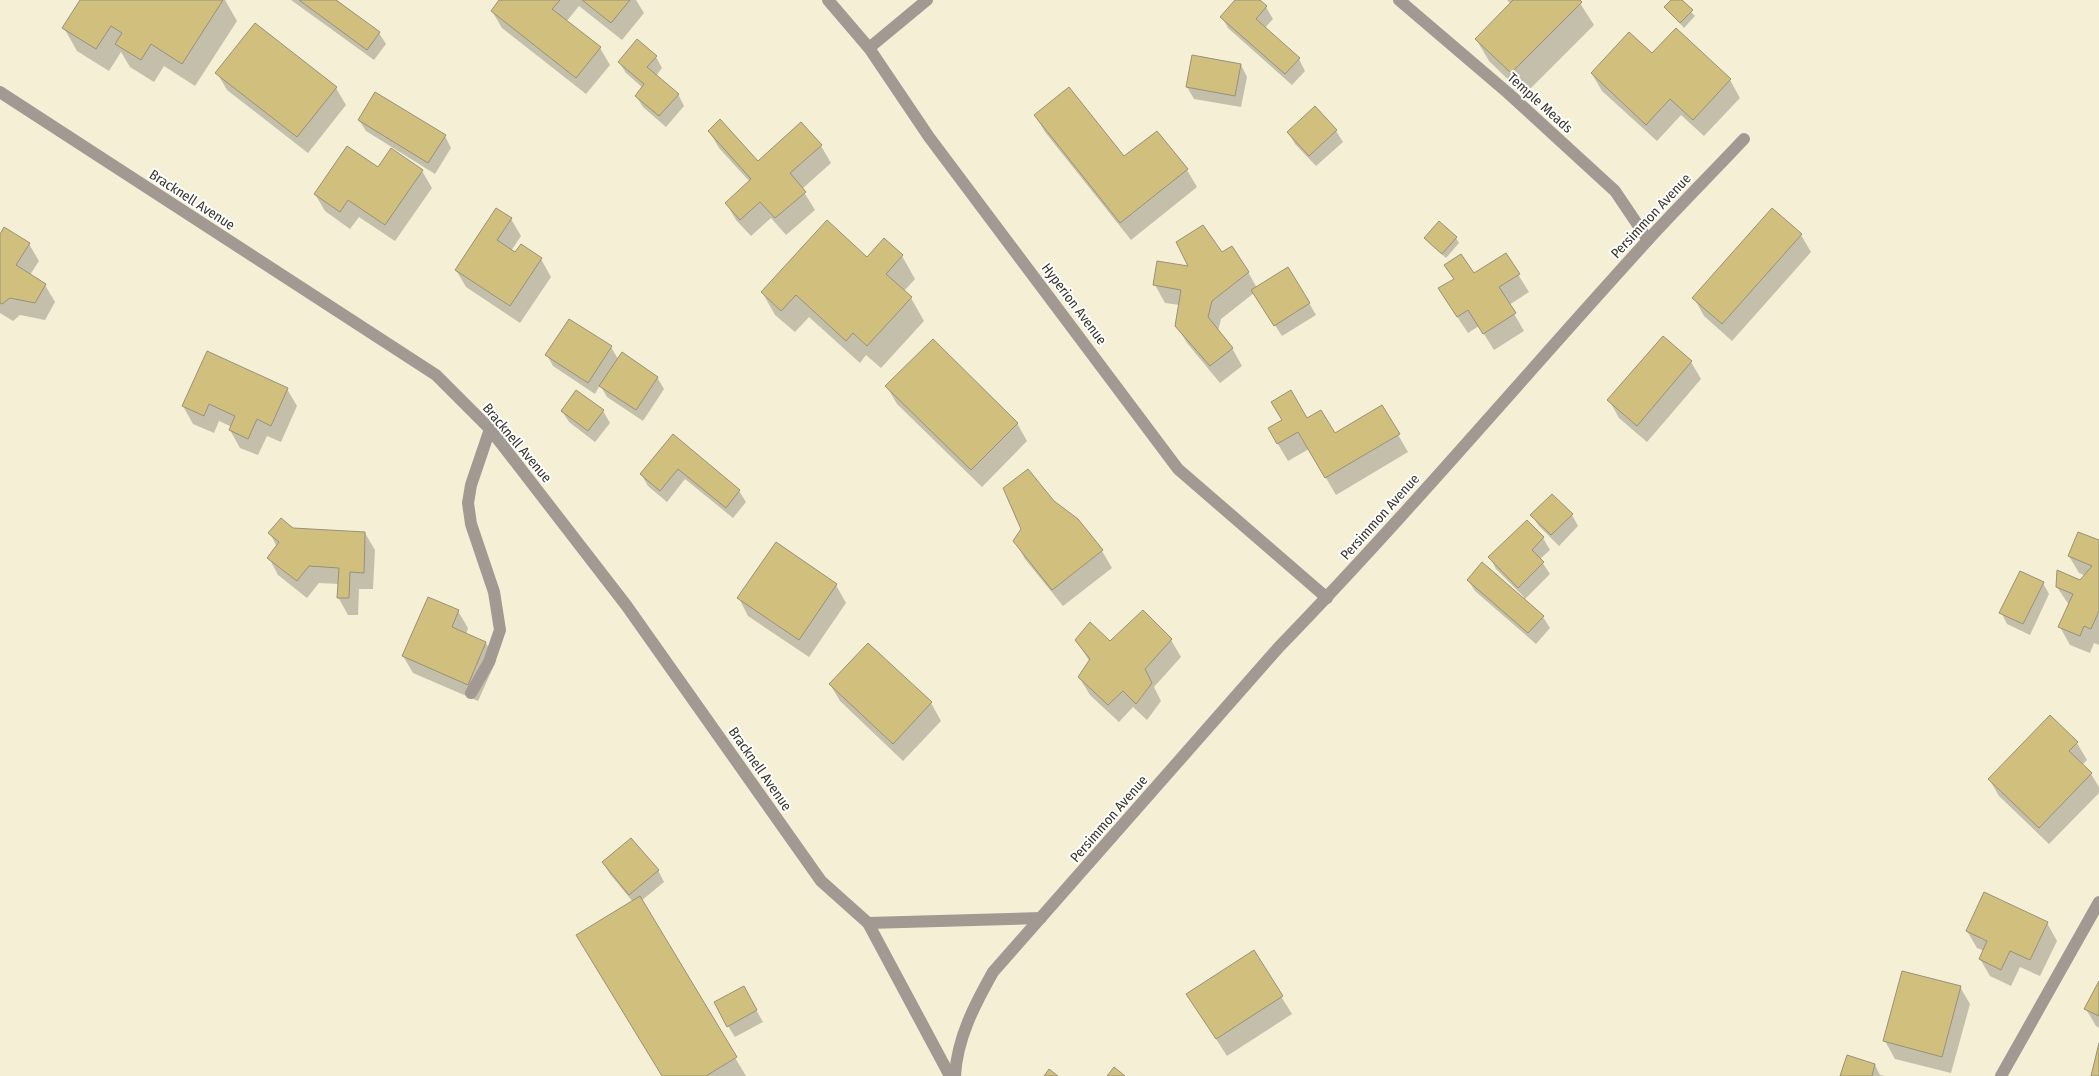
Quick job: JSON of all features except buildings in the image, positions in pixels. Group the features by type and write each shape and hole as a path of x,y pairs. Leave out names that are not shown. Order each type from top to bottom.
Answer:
{"street":[{"name":"Hyperion Avenue","path":"828,0 869,48 929,137 1178,469 1327,598"},
{"path":"869,48 927,0"},
{"name":"Temple Meads","path":"1399,0 1508,93 1615,191 1648,240"},
{"name":"Bracknell Avenue","path":"0,92 436,375 490,429 626,605 821,881 868,923"},
{"name":"Persimmon Avenue","path":"956,1076 961,1044 974,1006 993,972 1279,647 1327,598 1492,417 1648,240 1744,139"},
{"path":"471,693 489,662 500,630 494,592 471,524 468,503 471,485 490,429"},
{"path":"2001,1076 2099,902"},
{"path":"950,1076 868,923 1041,918"}]}
